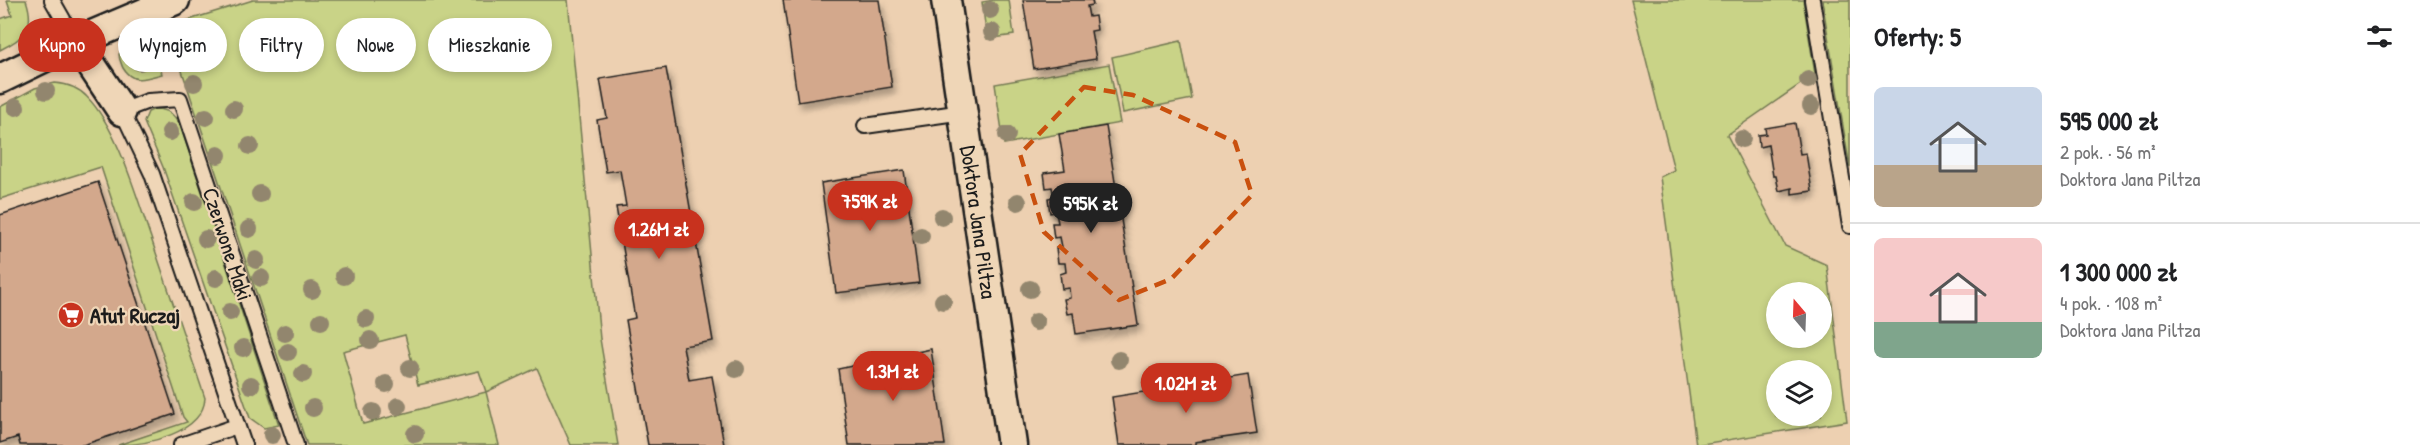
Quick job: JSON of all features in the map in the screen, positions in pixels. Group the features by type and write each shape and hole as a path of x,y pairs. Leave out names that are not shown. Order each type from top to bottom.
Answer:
{"street":[{"path":"106,29 174,0"},
{"name":"Doktora Jana Piltza","path":"946,0 1012,445"},
{"path":"0,79 18,70"},
{"path":"96,72 122,111"}],"lane":[{"path":"52,0 62,18"},
{"path":"1812,0 1850,226"},
{"name":"Czerwone Maki","path":"122,111 148,102 180,99 296,445"},
{"path":"122,111 152,174 244,445"},
{"path":"865,126 963,112"},
{"path":"181,445 237,426"}],"highlighted area":[{"path":"1084,87 1133,95 1235,142 1252,195 1171,279 1119,300 1044,232 1020,154"}],"green space":[{"path":"7,0 26,0 30,18 18,18 18,39 0,50 0,19 12,15"},
{"path":"253,0 568,0 600,339 618,445 571,445 537,368 486,392 499,445 307,445 182,72 227,72 227,18 195,18","holes":["405,335 418,385 479,371 486,392 363,424 343,351"]},
{"path":"1009,0 1014,35 987,39 982,2"},
{"path":"1631,0 1803,0 1815,74 1727,135 1785,246 1827,265 1829,282 1766,282 1766,348 1832,348 1832,304 1847,421 1832,423 1832,360 1766,360 1766,426 1816,426 1696,445 1660,177 1674,170"},
{"path":"1822,0 1850,0 1850,168"},
{"path":"1181,41 1192,99 1123,113 1112,57"},
{"path":"1109,64 1120,123 1004,144 995,84"},
{"path":"161,72 162,74 140,79 131,77 127,73"},
{"path":"55,83 72,87 87,97 98,110 117,144 133,184 205,398 202,410 194,420 171,435 143,443 118,445 187,422 183,417 101,167 0,199 0,107 35,88"},
{"path":"155,109 170,113 180,125 279,425 264,428 250,418 163,167 144,122 148,112"}],"building":[{"path":"783,0 879,0 892,87 798,102"},
{"path":"1023,0 1092,0 1093,5 1087,6 1089,17 1095,16 1097,30 1091,31 1096,59 1034,69"},
{"path":"666,68 713,341 683,346 689,380 712,376 724,445 648,445 626,320 635,318 616,207 626,206 620,170 606,172 597,120 607,118 600,79"},
{"path":"1795,123 1800,154 1806,153 1812,191 1792,194 1792,188 1779,191 1776,176 1773,176 1768,145 1759,147 1758,135 1766,134 1765,128"},
{"path":"1106,126 1138,325 1076,334 1073,313 1067,314 1064,299 1070,298 1069,288 1062,289 1060,274 1066,272 1065,263 1058,263 1056,248 1062,247 1060,237 1054,238 1052,223 1058,223 1056,212 1050,213 1048,198 1054,197 1052,187 1046,188 1044,173 1065,170 1059,134"},
{"path":"904,170 919,283 836,293 821,183"},
{"name":"Atut Ruczaj","path":"98,182 175,414 83,445 20,445 18,437 0,443 0,215"},
{"path":"931,349 945,445 849,445 838,369"},
{"path":"1248,375 1257,433 1195,442 1195,445 1119,445 1112,397"}],"place":[{"name":"Atut Ruczaj","path":"71,315"}]}
